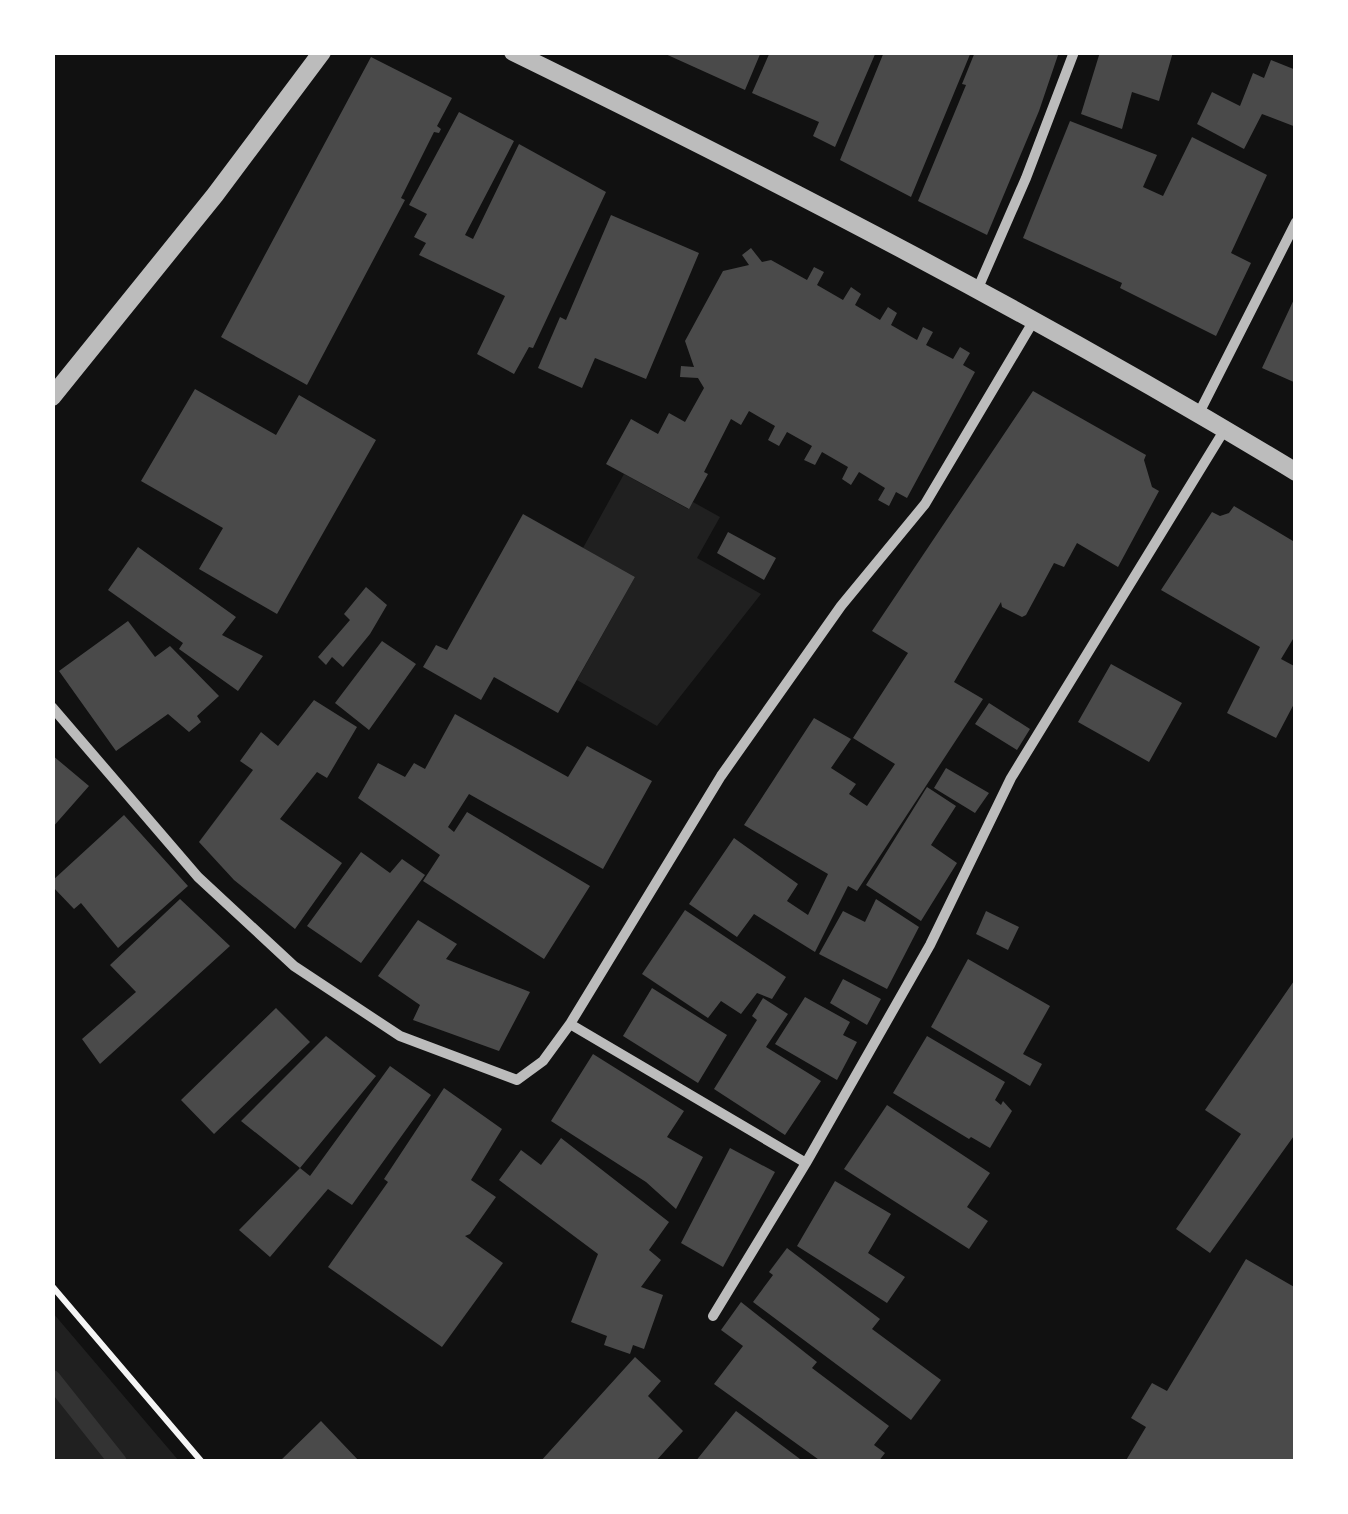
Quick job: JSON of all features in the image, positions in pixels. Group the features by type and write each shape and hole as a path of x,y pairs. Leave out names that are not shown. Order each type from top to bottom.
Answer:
{"street":[{"path":"52,397 215,195 322,52"},
{"path":"512,52 770,178 978,288 1199,412 1296,472"},
{"path":"978,288 1026,178 1074,52"},
{"path":"1199,412 1296,222"},
{"path":"52,707 198,877 294,966 400,1036 516,1080 543,1060 570,1024 720,776 841,606 925,504 1033,322"},
{"path":"714,1316 930,946 1011,778 1225,429"},
{"path":"570,1024 806,1163"}],"path":[{"path":"52,1286 202,1462"}],"shaded area":[{"path":"624,474 688,509 693,502 720,517 697,558 761,594 657,726 577,680 635,577 583,548"},
{"path":"53,1313 179,1461 53,1461"}],"building":[{"path":"661,52 761,52 745,90"},
{"path":"770,52 876,52 835,147 813,136 819,122 752,93"},
{"path":"884,52 971,52 911,197 840,160"},
{"path":"975,52 1059,52 987,235 918,201 966,85 962,84"},
{"path":"1100,52 1173,52 1159,101 1132,92 1122,129 1081,114"},
{"path":"371,57 452,98 437,126 441,129 439,133 434,132 401,198 405,200 307,385 221,337"},
{"path":"1271,60 1296,70 1296,127 1262,114 1244,149 1197,124 1212,92 1240,106 1253,73 1264,78"},
{"path":"459,112 514,141 465,235 473,239 519,144 606,192 533,348 529,347 514,374 477,354 505,296 419,255 426,243 414,237 427,214 409,205"},
{"path":"1070,121 1157,155 1143,187 1163,196 1192,137 1267,175 1231,253 1251,263 1216,336 1120,288 1122,283 1023,238"},
{"path":"611,215 699,253 646,379 595,358 582,388 538,368 560,317 566,320"},
{"path":"751,248 762,262 771,260 807,280 814,267 824,272 817,285 843,300 851,287 861,294 855,305 880,320 888,307 897,313 891,325 917,340 923,327 933,332 926,345 953,359 960,347 970,353 963,365 975,372 907,498 896,492 889,506 878,500 885,488 859,472 851,485 842,479 848,467 822,452 815,465 804,460 812,446 787,432 779,446 768,440 775,426 749,411 741,425 731,419 689,509 606,464 631,419 658,434 669,413 685,422 704,388 698,378 680,377 681,366 694,367 685,341 723,271 749,265 742,255"},
{"path":"1296,295 1296,383 1262,368"},
{"path":"195,389 276,435 299,395 376,440 277,614 199,569 223,528 141,481"},
{"path":"1033,391 1146,455 1152,487 1159,491 1118,567 1077,543 1064,567 1054,563 1026,615 1022,617 1002,607 1001,602 954,682 983,699 857,891 848,886 815,952 754,914 737,937 689,904 734,838 798,884 787,901 808,915 828,874 744,825 814,718 851,739 831,768 856,784 849,794 867,806 895,764 853,738 908,653 872,631"},
{"path":"1234,506 1293,541 1296,537 1296,634 1281,659 1296,667 1296,700 1276,738 1227,713 1260,647 1161,590 1212,512 1220,516"},
{"path":"523,514 635,577 558,713 494,677 481,700 423,667 436,645 447,650"},
{"path":"728,532 776,558 764,580 717,553"},
{"path":"138,547 236,617 222,635 263,656 238,691 179,649 183,643 108,590"},
{"path":"366,587 387,605 343,667 332,657 326,665 318,657 350,620 344,614"},
{"path":"128,621 155,657 170,646 219,696 197,716 201,722 189,732 168,714 116,751 59,671"},
{"path":"382,641 416,664 369,730 335,703"},
{"path":"1111,664 1182,703 1149,762 1078,722"},
{"path":"314,700 357,727 327,778 317,772 280,819 342,863 295,929 234,880 199,842 253,770 240,761 261,732 278,746"},
{"path":"989,703 1030,729 1017,750 975,724"},
{"path":"455,714 568,777 587,746 652,781 603,869 469,794 448,827 454,832 467,812 590,886 544,959 423,881 440,855 358,798 378,763 405,777 414,763 425,769"},
{"path":"52,755 89,786 52,828"},
{"path":"946,768 989,793 975,813 934,788"},
{"path":"927,787 956,806 931,845 957,863 921,921 866,885"},
{"path":"124,815 188,886 118,948 81,903 74,909 52,886 52,881"},
{"path":"361,852 390,873 402,859 425,875 361,963 307,926"},
{"path":"180,899 230,946 100,1064 82,1039 136,992 110,965"},
{"path":"876,899 919,927 887,989 819,954 843,911 865,922"},
{"path":"685,910 786,977 772,999 757,993 741,1014 721,1001 708,1018 642,974"},
{"path":"986,911 1019,927 1008,950 976,934"},
{"path":"418,920 457,944 446,959 530,992 499,1051 413,1020 420,1005 378,976"},
{"path":"968,959 1050,1006 1023,1054 1042,1064 1030,1086 931,1027"},
{"path":"1296,978 1296,1133 1210,1253 1176,1229 1241,1134 1205,1110"},
{"path":"843,979 881,999 867,1025 830,1003"},
{"path":"652,988 727,1035 698,1083 623,1036"},
{"path":"805,997 850,1022 843,1035 857,1042 837,1080 775,1044"},
{"path":"763,998 788,1014 766,1047 821,1081 785,1135 714,1089 757,1020 752,1016"},
{"path":"276,1008 310,1042 214,1134 181,1100"},
{"path":"326,1036 376,1076 300,1168 241,1121"},
{"path":"927,1036 1005,1082 995,1100 1001,1105 1003,1101 1012,1111 990,1148 893,1093"},
{"path":"593,1054 684,1111 667,1137 703,1157 676,1209 646,1182 551,1121"},
{"path":"390,1066 431,1095 352,1205 328,1189 270,1257 239,1230 300,1168 310,1176"},
{"path":"444,1088 502,1129 471,1180 496,1197 465,1236 503,1263 442,1347 328,1267 388,1182 384,1179"},
{"path":"887,1105 990,1173 967,1207 988,1221 969,1249 844,1169"},
{"path":"561,1138 669,1222 649,1250 661,1260 641,1287 663,1295 644,1349 633,1345 630,1354 604,1345 607,1336 571,1322 598,1254 499,1180 521,1150 541,1165"},
{"path":"730,1148 775,1172 723,1267 681,1243"},
{"path":"835,1181 891,1214 868,1253 905,1277 887,1303 797,1246"},
{"path":"787,1248 880,1319 872,1329 941,1380 911,1420 753,1302"},
{"path":"1246,1259 1296,1288 1296,1456 1292,1462 1125,1462 1146,1427 1131,1418 1152,1383 1167,1391"},
{"path":"741,1302 817,1362 812,1368 889,1426 874,1445 885,1453 878,1462 822,1462 714,1384 743,1346 721,1330"},
{"path":"635,1357 661,1381 648,1396 683,1431 655,1462 540,1462"},
{"path":"736,1411 804,1462 695,1462"},
{"path":"321,1421 360,1462 279,1462"}],"waterway":[{"path":"52,1379 118,1462"}]}
